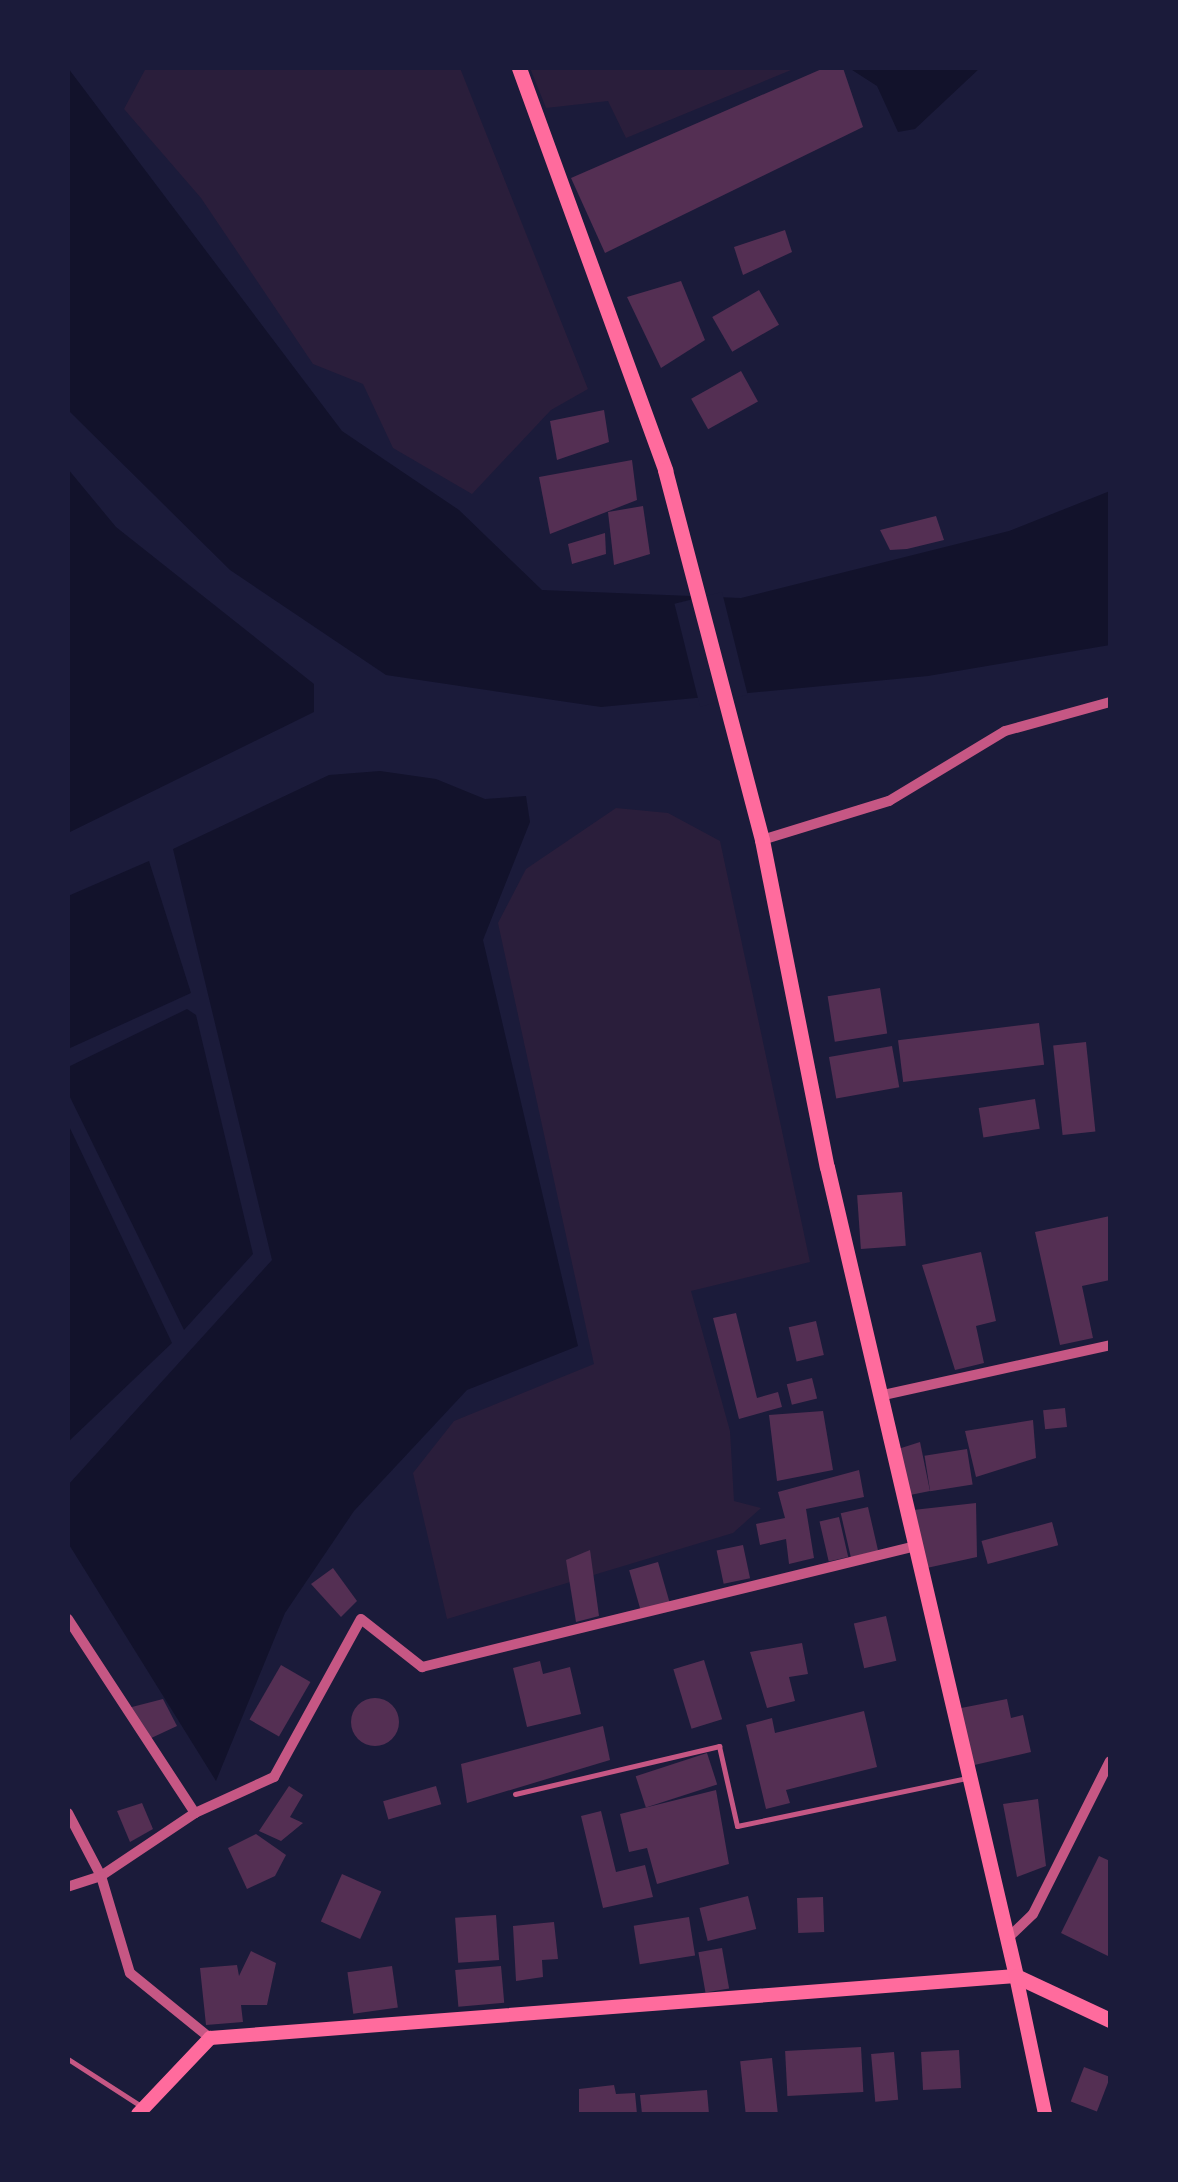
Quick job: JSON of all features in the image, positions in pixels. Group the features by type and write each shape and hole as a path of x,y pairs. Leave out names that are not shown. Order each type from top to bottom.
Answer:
{"main road":[{"path":"519,68 665,470 762,840 879,1396 1045,2114"},
{"path":"141,2111 210,2038 1016,1976 1110,2020"}],"street":[{"path":"762,840 889,801 1005,731 1110,702"},
{"path":"879,1396 1110,1345"},
{"path":"68,1887 101,1876 195,1813 274,1778 361,1619 422,1667 916,1546"},
{"path":"68,1619 195,1813"},
{"path":"1006,1940 1032,1914 1110,1761"},
{"path":"68,1814 101,1876 130,1973 210,2038"}],"lane":[{"path":"515,1794 720,1746 737,1826 969,1778"},
{"path":"68,2059 141,2111"}],"shaded area":[{"path":"68,68 342,431 459,510 542,590 741,598 1009,531 1110,491 1110,645 928,676 601,707 386,675 230,570 68,410"},
{"path":"146,68 460,68 588,389 551,410 472,494 393,448 363,384 313,364 201,198 124,109"},
{"path":"530,68 796,68 626,138 608,101 546,108"},
{"path":"849,68 980,68 915,129 898,132 877,86"},
{"path":"68,469 116,527 314,684 314,712 68,833"},
{"path":"380,771 436,779 485,799 526,796 530,822 483,940 578,1346 467,1390 354,1511 285,1613 216,1781 68,1543 68,1485 272,1260 173,849 329,775"},
{"path":"616,808 668,813 720,841 810,1262 691,1291 730,1431 734,1501 761,1508 733,1533 447,1619 413,1473 454,1421 594,1364 498,923 526,869"},
{"path":"149,861 191,993 68,1049 68,896"},
{"path":"187,1009 196,1015 253,1254 184,1330 68,1093 68,1067"},
{"path":"68,1124 172,1343 68,1442"}],"pier":[{"path":"722,592 748,695 700,707 674,604"}],"building":[{"path":"824,68 843,68 863,127 605,253 571,178"},
{"path":"785,230 792,252 743,275 734,247"},
{"path":"681,281 705,340 661,368 627,297"},
{"path":"759,290 779,325 732,352 712,317"},
{"path":"741,371 758,402 708,429 691,399"},
{"path":"604,410 609,442 557,460 550,421"},
{"path":"632,460 637,500 550,534 539,477"},
{"path":"643,506 650,554 614,565 608,512"},
{"path":"936,516 944,540 890,550 880,530"},
{"path":"605,533 606,554 572,564 568,544"},
{"path":"880,988 887,1033 835,1042 828,996"},
{"path":"1039,1023 1044,1065 903,1082 898,1040"},
{"path":"1086,1042 1095,1132 1063,1135 1053,1045"},
{"path":"892,1046 899,1087 836,1098 829,1057"},
{"path":"1035,1099 1040,1129 983,1138 979,1108"},
{"path":"902,1192 906,1246 861,1249 857,1195"},
{"path":"1110,1216 1110,1280 1082,1286 1093,1338 1060,1345 1035,1232"},
{"path":"981,1252 996,1321 976,1326 984,1363 955,1370 922,1265"},
{"path":"736,1313 757,1398 778,1392 782,1407 739,1419 713,1318"},
{"path":"816,1321 824,1355 797,1361 789,1327"},
{"path":"812,1378 817,1398 792,1405 787,1384"},
{"path":"1065,1408 1067,1427 1045,1429 1043,1410"},
{"path":"823,1411 833,1470 777,1481 769,1415"},
{"path":"1033,1420 1036,1458 976,1477 965,1431"},
{"path":"920,1442 930,1491 910,1495 895,1450"},
{"path":"967,1449 973,1485 930,1491 925,1456"},
{"path":"859,1470 864,1497 806,1509 814,1558 789,1564 786,1539 760,1545 756,1524 785,1518 778,1492"},
{"path":"976,1503 977,1557 922,1569 913,1510"},
{"path":"868,1507 878,1551 851,1557 841,1513"},
{"path":"839,1517 848,1557 829,1561 820,1521"},
{"path":"1052,1522 1058,1545 988,1564 981,1541"},
{"path":"743,1545 750,1578 724,1584 717,1551"},
{"path":"590,1550 599,1616 576,1622 566,1560"},
{"path":"658,1562 670,1604 641,1613 629,1570"},
{"path":"333,1568 357,1601 341,1617 311,1584"},
{"path":"886,1616 896,1661 864,1668 854,1623"},
{"path":"802,1643 808,1674 789,1677 795,1701 767,1708 750,1652"},
{"path":"704,1660 722,1719 692,1729 673,1669"},
{"path":"540,1661 543,1674 570,1667 581,1714 527,1727 513,1668"},
{"path":"281,1665 310,1682 279,1737 250,1720"},
{"path":"375,1698 392,1705 399,1722 392,1739 375,1746 358,1739 351,1722 358,1705"},
{"path":"163,1699 177,1726 147,1740 128,1708"},
{"path":"1007,1699 1011,1718 1023,1715 1031,1752 970,1766 956,1709"},
{"path":"864,1711 877,1767 786,1790 790,1803 766,1809 746,1725 772,1718 775,1733"},
{"path":"603,1726 610,1760 467,1803 461,1764"},
{"path":"707,1753 717,1784 646,1808 636,1776"},
{"path":"289,1786 303,1795 290,1817 303,1823 281,1841 259,1831"},
{"path":"436,1786 441,1804 388,1819 383,1801"},
{"path":"716,1790 729,1864 657,1884 647,1848 629,1852 620,1814"},
{"path":"1038,1799 1046,1866 1017,1877 1003,1804"},
{"path":"142,1803 153,1829 130,1842 117,1811"},
{"path":"601,1811 616,1872 645,1865 653,1897 603,1908 581,1816"},
{"path":"256,1834 286,1855 275,1876 247,1889 228,1848"},
{"path":"1099,1856 1110,1861 1110,1957 1061,1933"},
{"path":"342,1874 381,1891 360,1939 321,1922"},
{"path":"748,1896 756,1929 708,1941 699,1908"},
{"path":"823,1897 824,1932 798,1933 797,1898"},
{"path":"496,1915 499,1960 458,1963 455,1918"},
{"path":"689,1917 695,1956 640,1964 634,1926"},
{"path":"554,1922 558,1959 542,1960 543,1977 516,1981 513,1926"},
{"path":"722,1948 729,1988 705,1993 698,1952"},
{"path":"251,1951 276,1963 267,2005 241,2005 243,2022 206,2025 200,1968 237,1965 239,1976"},
{"path":"392,1966 398,2008 353,2014 347,1972"},
{"path":"501,1966 504,2003 458,2007 455,1970"},
{"path":"861,2047 863,2092 787,2096 785,2051"},
{"path":"959,2050 961,2088 923,2090 921,2052"},
{"path":"894,2052 898,2100 875,2102 871,2054"},
{"path":"772,2058 778,2114 746,2114 740,2061"},
{"path":"1084,2067 1110,2077 1097,2112 1071,2102"},
{"path":"614,2085 616,2094 635,2093 637,2114 579,2114 579,2089"},
{"path":"707,2090 709,2114 642,2114 640,2095"}]}
